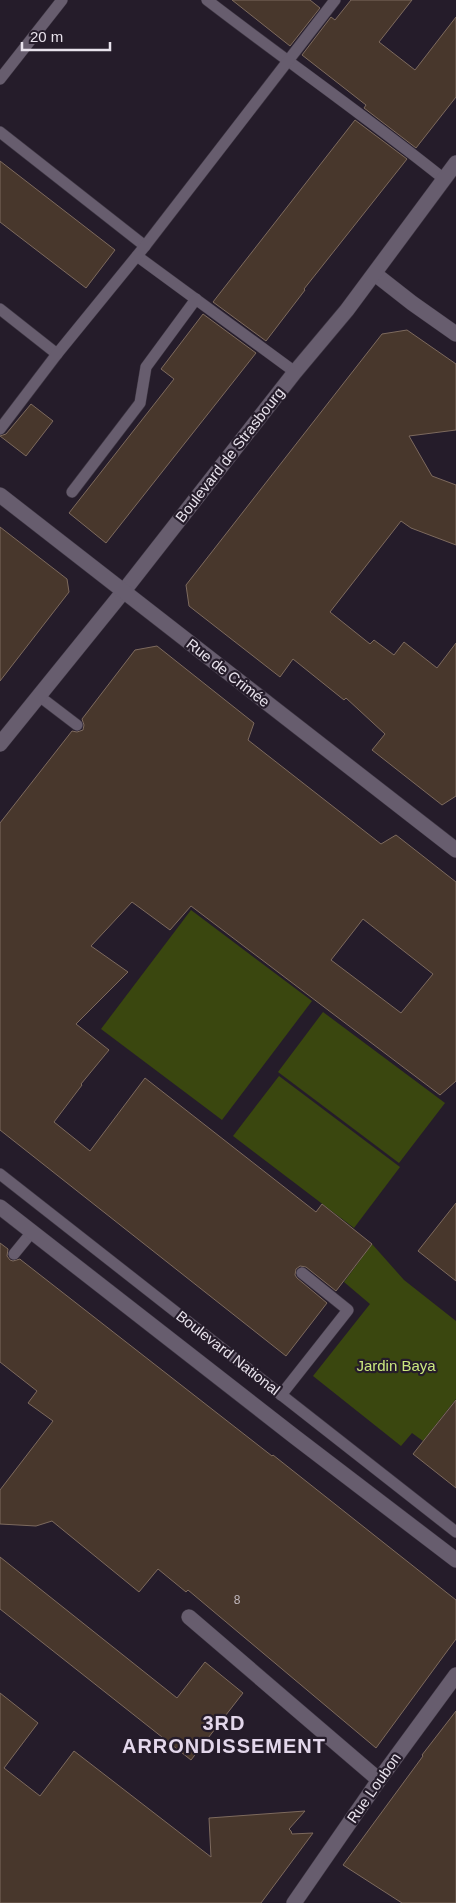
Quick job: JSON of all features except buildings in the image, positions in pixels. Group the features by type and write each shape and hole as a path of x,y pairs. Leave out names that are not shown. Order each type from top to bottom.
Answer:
{"street":[{"name":"Boulevard de Strasbourg","path":"0,744 123,592 295,372 347,310 456,163"},
{"path":"375,274 456,334"},
{"name":"Rue de Crimée","path":"0,495 456,850"},
{"name":"Boulevard National","path":"0,1207 288,1432 456,1560"},
{"path":"189,1617 379,1780"},
{"name":"Rue Loubon","path":"294,1903 379,1780 456,1675"}],"lane":[{"path":"0,79 62,0"},
{"path":"207,0 444,180"},
{"path":"0,429 57,354 145,246 334,0"},
{"path":"0,132 145,246"},
{"path":"137,256 295,372"},
{"path":"72,492 140,403 146,367 196,299"},
{"path":"0,309 57,354"},
{"path":"38,696 77,725"},
{"name":"Boulevard National","path":"0,1174 456,1532"},
{"path":"14,1254 32,1232"},
{"path":"281,1395 348,1310 302,1274"}],"green space":[{"path":"191,910 312,1001 222,1120 101,1029"},
{"path":"323,1012 445,1103 399,1163 278,1072"},
{"path":"279,1076 400,1167 354,1228 233,1136"},
{"name":"Jardin Baya","path":"372,1244 404,1280 456,1321 456,1399 423,1441 412,1433 401,1446 313,1376 370,1304 344,1282"}],"district":[{"name":"3RD ARRONDISSEMENT","path":"224,1734"}]}
